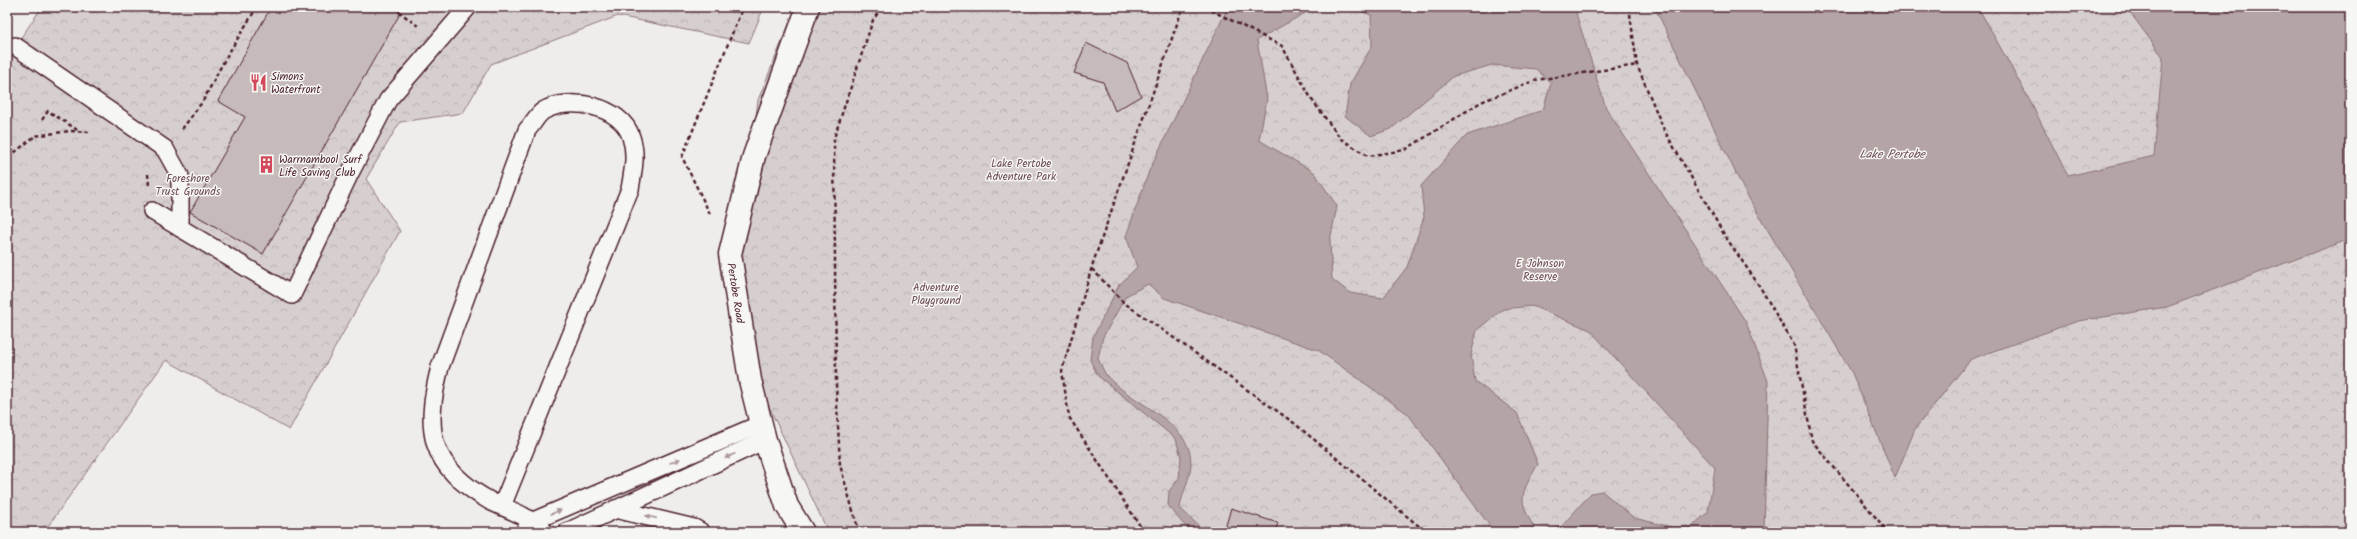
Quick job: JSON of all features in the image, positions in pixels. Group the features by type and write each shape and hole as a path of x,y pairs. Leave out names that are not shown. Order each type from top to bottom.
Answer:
{"street":[{"name":"Pertobe Road","path":"802,10 754,156 730,254 750,380 763,432 786,506 803,532"}],"lane":[{"path":"152,211 292,295 348,175 388,100 468,7"},
{"path":"15,46 165,149 180,176 180,228"},
{"path":"502,506 630,189 635,158 631,136 622,120 585,104 563,104 543,112 527,130 440,367 432,398 430,424 434,444 445,463 465,483 489,500 502,506 528,527 545,532"},
{"path":"567,532 615,509 763,432"},
{"path":"528,527 763,432"},
{"path":"615,509 694,528 701,532"}],"path":[{"path":"393,7 437,42"},
{"path":"730,254 682,157 743,7"},
{"path":"860,532 840,465 836,377 834,138 873,20 882,7"},
{"path":"1144,532 1069,417 1062,371 1092,269 1183,7"},
{"path":"1205,7 1282,46 1312,100 1341,139 1368,156 1405,150 1481,102 1536,80 1637,65"},
{"path":"1629,7 1637,65 1664,130 1725,236 1760,287 1794,345 1812,441 1888,532"},
{"path":"42,120 48,111 80,131"},
{"path":"1092,269 1115,296 1294,423 1426,532"}],"green space":[{"name":"Foreshore Trust Grounds","path":"42,7 764,7 749,43 618,16 491,64 463,113 400,122 366,179 400,231 289,430 166,360 44,532 7,532 7,58"},
{"name":"E Johnson Reserve","path":"796,7 2350,7 2350,532 828,532 730,324 758,100"}],"water":[{"path":"1228,7 1316,7 1257,40 1267,99 1259,140 1314,172 1337,206 1330,241 1332,279 1350,293 1383,298 1407,267 1424,217 1421,186 1467,135 1543,110 1551,83 1536,69 1492,65 1454,76 1391,129 1371,136 1345,116 1350,84 1372,46 1371,15 1350,7 1574,7 1606,108 1746,322 1768,381 1764,532 1494,532 1408,414 1318,350 1164,298 1148,284 1126,296 1103,337 1098,358 1106,375 1116,385 1157,413 1170,424 1181,435 1189,448 1191,468 1180,508 1205,532 1192,530 1180,520 1168,505 1169,491 1179,478 1181,457 1176,439 1098,376 1090,360 1093,337 1119,285 1137,267 1126,236 1149,171","holes":["1532,306 1590,330 1715,468 1708,512 1691,527 1672,527 1634,518 1602,491 1591,493 1561,527 1536,531 1530,520 1526,511 1523,497 1527,483 1538,464 1517,413 1475,381 1471,355 1477,330 1503,309"]},
{"name":"Lake Pertobe","path":"1656,7 1978,7 2031,103 2068,176 2154,156 2163,57 2126,7 2350,7 2350,239 2167,307 2078,321 1971,359 1915,429 1895,478 1852,373 1744,190 1657,12"}],"building":[{"name":"Warrnambool Surf Life Saving Club","path":"271,7 392,7 401,12 263,254 190,212 245,117 218,101"},
{"path":"1086,43 1127,63 1141,96 1115,111 1103,82 1074,73"},
{"path":"1231,508 1278,523 1275,532 1224,532"}],"place":[{"name":"Simons Waterfront","path":"258,82"},
{"name":"Warrnambool Surf Life Saving Club","path":"266,165"}],"park label":[{"name":"Lake Pertobe Adventure Park","path":"1021,169"},
{"name":"Adventure Playground","path":"936,293"}]}
